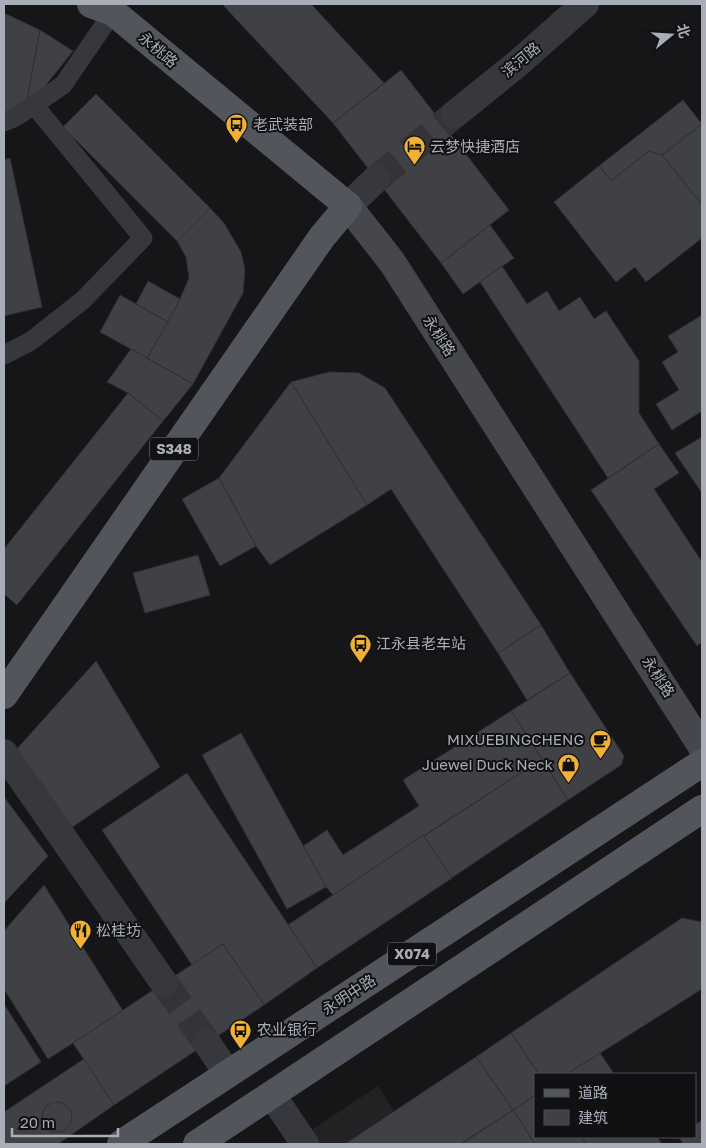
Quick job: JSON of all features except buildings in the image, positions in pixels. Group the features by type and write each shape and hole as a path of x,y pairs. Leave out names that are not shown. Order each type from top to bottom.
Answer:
{"main road":[{"name":"永桃路","path":"102,8 348,206 392,262 702,747"},
{"name":"S348","path":"4,695 317,245 348,206"},
{"name":"永明中路","path":"121,1144 702,763"},
{"name":"X074","path":"198,1144 702,809"}],"street":[{"name":"滨河路","path":"455,114 517,64 585,4"},
{"path":"348,206 376,179"},
{"path":"4,753 164,983"},
{"path":"207,1043 228,1074"},
{"path":"272,1094 305,1144"}],"lane":[{"path":"4,122 14,118 63,85 102,8"},
{"path":"4,355 30,341 83,300 143,238 34,105"}],"shaded area":[{"path":"378,1086 416,1144 290,1144"}],"tunnel":[{"path":"376,179 455,114"},
{"path":"164,983 207,1043"}],"place":[{"name":"老武装部","path":"237,144"},
{"name":"云梦快捷酒店","path":"414,166"},
{"name":"江永县老车站","path":"360,663"},
{"name":"MIXUEBINGCHENG","path":"600,759"},
{"name":"Juewei Duck Neck","path":"569,784"},
{"name":"松桂坊","path":"80,950"},
{"name":"农业银行","path":"241,1049"}]}
